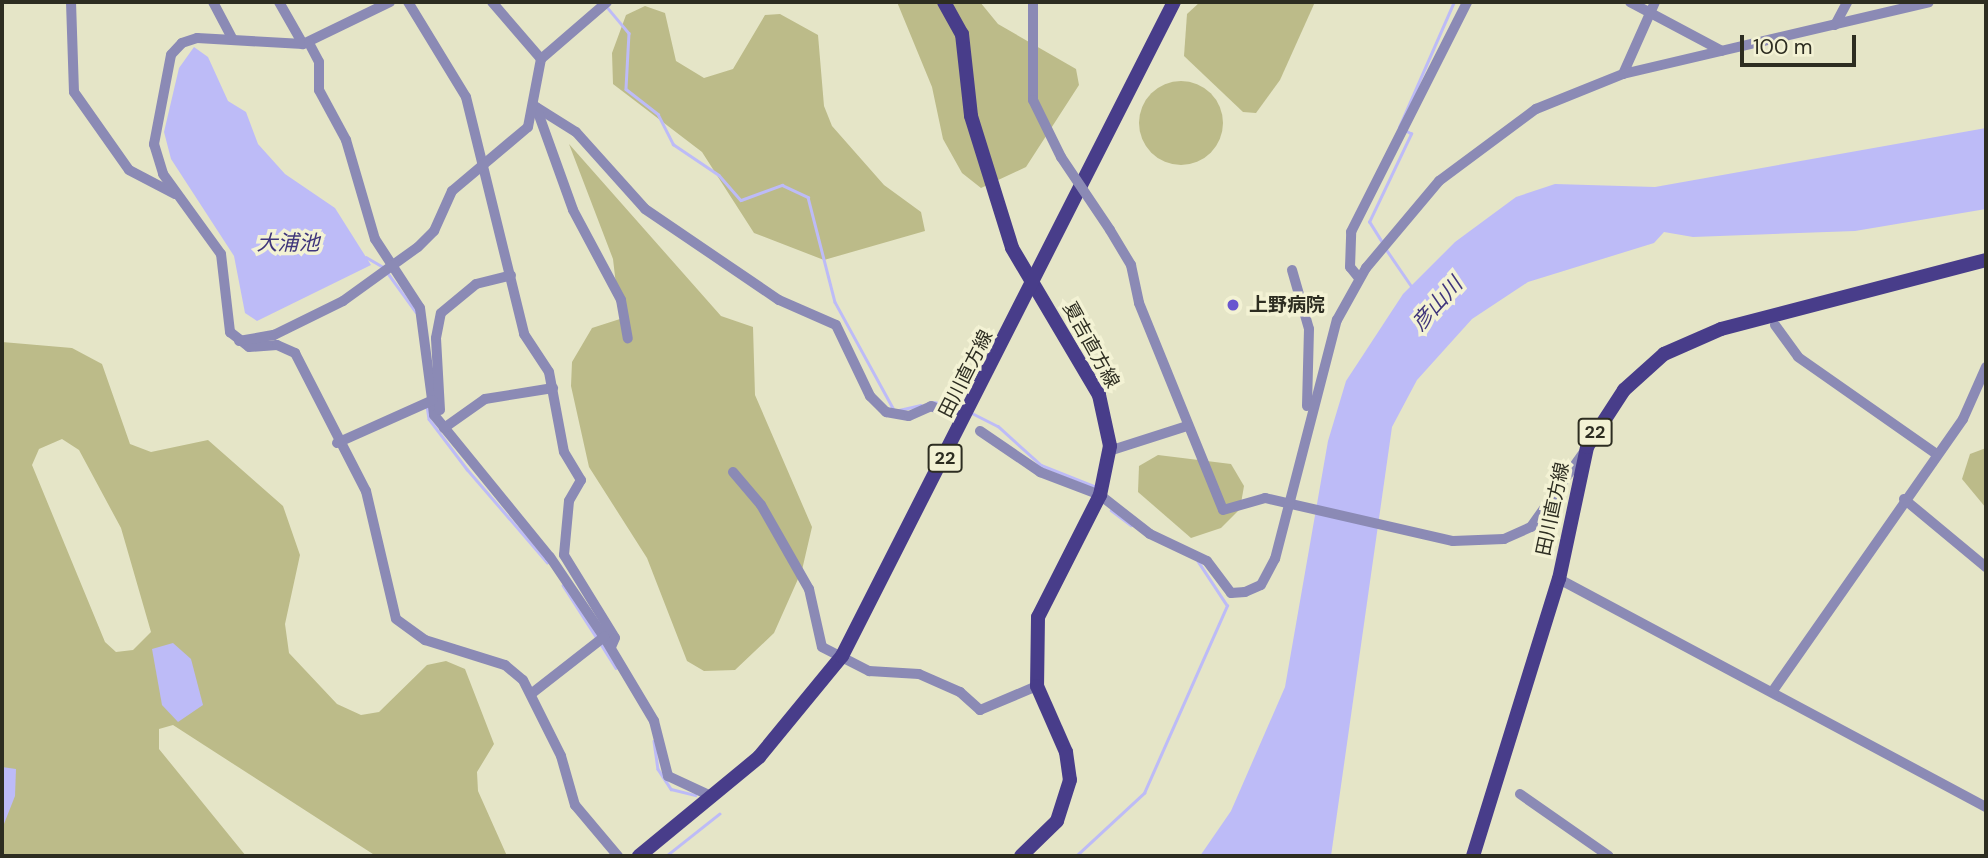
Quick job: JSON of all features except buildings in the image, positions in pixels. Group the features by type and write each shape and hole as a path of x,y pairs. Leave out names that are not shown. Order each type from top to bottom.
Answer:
{"main road":[{"name":"夏吉直方線","path":"944,2 962,34 978,148 1012,248 1099,395 1110,451 1100,495 1038,617 1037,686 1066,752 1070,780 1057,821 1021,856"},
{"name":"田川直方線","path":"1035,288 1174,2"},
{"name":"田川直方線","path":"652,856 766,760 846,658 1182,2"},
{"name":"田川直方線","path":"1473,856 1559,579 1587,447 1643,370 1687,342 1986,260"},
{"name":"田川直方線","path":"639,856 713,797 799,715 846,658"}],"street":[{"path":"71,2 74,92 130,170 177,195"},
{"path":"213,2 233,40"},
{"path":"279,2 319,62 319,90 346,140 374,239 420,308 434,415 550,556 654,721 668,776 713,797"},
{"path":"390,2 306,43 197,38 171,55 154,144 177,195 221,254 224,317 239,341 295,353 337,443 376,515 396,619 425,640 505,665 531,694 575,804 618,856"},
{"path":"408,2 466,97 486,166 524,334 553,388 564,453 581,480 569,501 564,555 615,638 603,642 531,694"},
{"path":"492,2 541,59"},
{"path":"239,341 274,335 391,268 434,231 452,191 486,166 528,127 536,107 541,59 607,2"},
{"path":"1033,2 1033,100 1060,156 1131,265 1187,426 1223,510 1265,498 1373,520 1453,541 1504,539 1537,520 1587,447"},
{"path":"1359,278 1350,267 1351,232 1466,2"},
{"path":"1630,2 1653,7 1722,51"},
{"path":"1835,25 1847,2"},
{"path":"979,431 1040,472 1100,495 1150,534 1207,561 1231,593 1261,585 1290,502 1305,430 1338,320 1359,278 1415,205 1476,149 1536,109 1623,74 1928,2"},
{"path":"1623,74 1653,7"},
{"path":"536,107 573,210 621,300 628,338"},
{"path":"536,107 576,132 645,209 779,300 836,325 870,396 886,412 909,416 931,406 953,415"},
{"path":"1292,270 1309,329 1305,430"},
{"path":"434,415 440,410 436,338 441,313 475,284 511,275"},
{"path":"1775,325 1798,357 1935,453"},
{"path":"1772,692 1977,396 1986,367"},
{"path":"444,428 485,399 553,388"},
{"path":"337,443 433,400"},
{"path":"1110,451 1187,426"},
{"path":"733,472 761,505 809,589 822,647 884,675 919,674 960,692 980,710 1037,686"},
{"path":"1904,499 1986,567"},
{"path":"1559,579 1986,807"},
{"path":"1520,794 1609,856"}],"shaded area":[{"path":"897,2 980,2 998,24 1076,69 1079,85 1026,167 981,188 962,173 943,139 932,87"},
{"path":"1200,2 1315,2 1280,80 1256,113 1243,112 1184,56 1187,14"},
{"path":"645,6 665,13 676,61 704,78 733,69 765,15 780,14 818,35 824,106 832,126 884,185 921,212 925,231 824,260 754,233 702,152 613,84 612,53 626,15"},
{"path":"1181,81 1197,84 1211,93 1220,107 1223,123 1220,139 1211,153 1197,162 1181,165 1165,162 1151,153 1142,139 1139,123 1142,107 1151,93 1165,84"},
{"path":"569,144 721,316 753,327 755,395 812,527 802,570 774,633 735,670 704,671 687,661 647,558 589,467 571,386 572,362 592,328 620,319 613,259"},
{"path":"2,342 72,348 102,364 130,444 151,452 208,440 283,506 300,555 285,624 289,653 337,704 361,715 379,712 427,665 446,661 465,669 494,744 477,772 478,791 507,856 376,856 173,725 159,729 159,749 246,856 2,856","holes":["62,439 79,450 121,528 151,632 133,650 116,652 105,642 32,465 39,449"]},
{"path":"1986,448 1986,508 1962,479 1970,454"},
{"path":"1158,455 1231,464 1244,486 1240,509 1221,528 1191,538 1138,492 1139,466"}],"water":[{"name":"大浦池","path":"194,47 208,57 228,101 246,112 258,144 285,174 335,208 371,265 257,321 245,313 234,256 171,159 164,132 179,68"},
{"name":"彦山川","path":"1986,128 1986,209 1855,231 1693,237 1664,232 1654,243 1528,282 1472,319 1417,380 1392,427 1331,856 1200,856 1231,811 1285,687 1328,441 1346,381 1403,294 1455,242 1516,197 1555,184 1655,187"},
{"path":"173,643 191,659 203,705 178,722 162,705 152,649"},
{"path":"2,767 16,769 15,796 2,829"}],"waterway":[{"path":"1399,127 1454,2"},
{"path":"607,7 629,33 626,89 658,114 673,144 719,175 741,200 782,185 808,197 835,302 893,408"},
{"path":"1383,244 1369,222 1411,134 1404,130"},
{"path":"1386,249 1412,287"},
{"path":"366,257 383,267"},
{"path":"387,272 416,312"},
{"path":"934,402 961,408"},
{"path":"899,410 920,405"},
{"path":"427,406 429,419 467,469 547,562"},
{"path":"970,412 998,426 1041,465 1094,486"},
{"path":"1111,510 1131,525"},
{"path":"1076,856 1144,793 1227,606 1198,562"},
{"path":"563,585 597,638"},
{"path":"601,644 616,668"},
{"path":"654,741 658,769 671,789 695,795"},
{"path":"666,856 719,814"}],"place":[{"name":"上野病院","path":"1233,305"}]}
